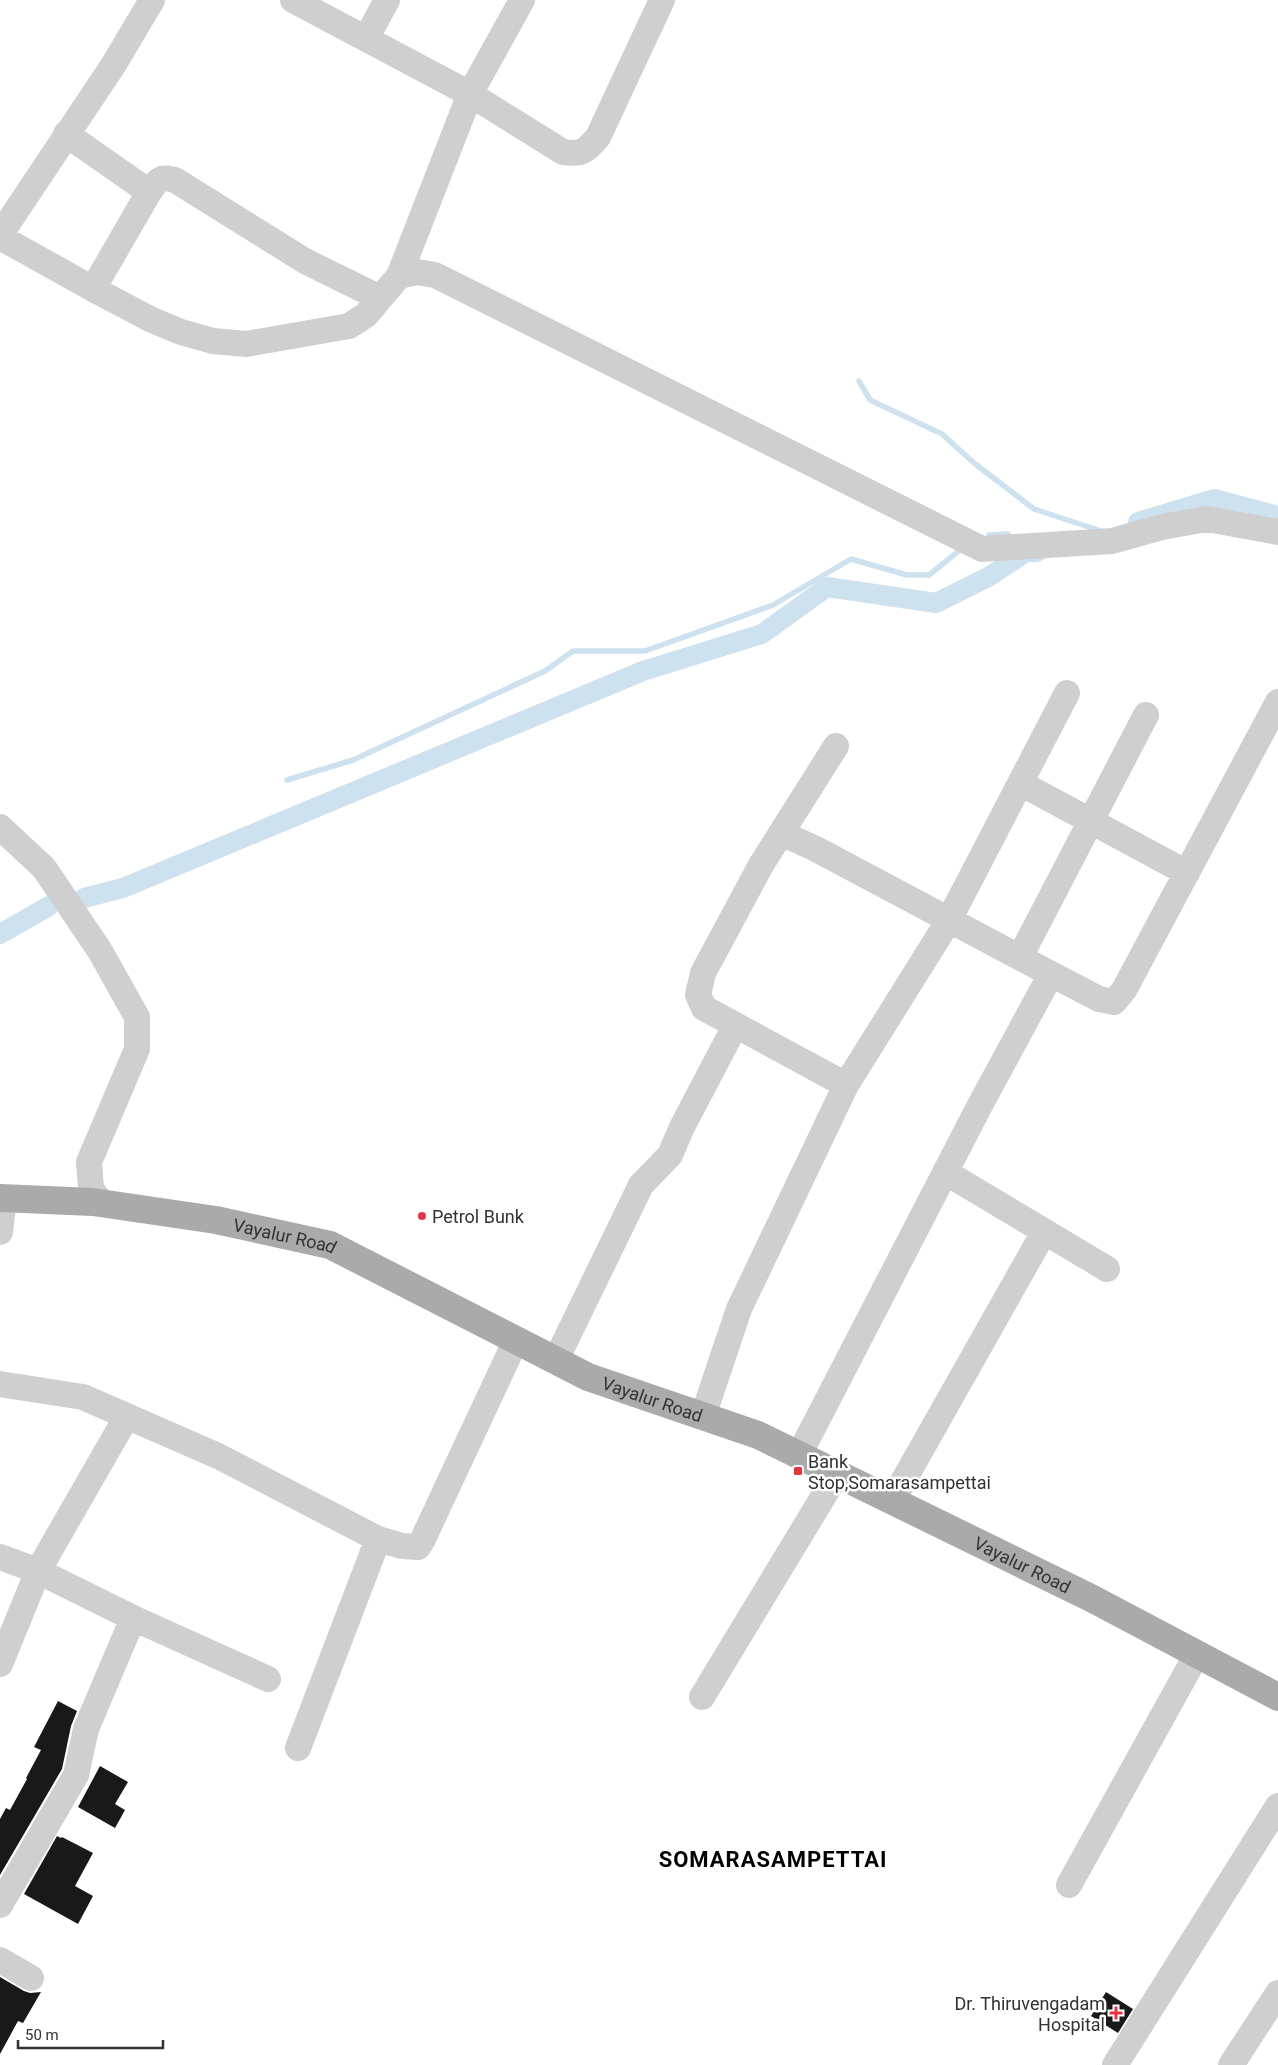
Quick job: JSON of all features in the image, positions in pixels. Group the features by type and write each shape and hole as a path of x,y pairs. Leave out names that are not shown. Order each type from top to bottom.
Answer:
{"main road":[{"name":"Vayalur Road","path":"2,1198 102,1204 216,1220 330,1246 588,1377 758,1436 798,1455 1091,1598 1278,1697"}],"street":[{"path":"152,0 114,64 0,236 152,320 181,332 214,341 246,344 349,326 366,315 399,276 470,94 522,0"},
{"path":"293,0 470,94 563,152 576,154 587,150 598,137 662,0"},
{"path":"366,39 387,0"},
{"path":"66,134 149,192"},
{"path":"93,289 149,192 157,181 165,177 175,180 305,261 380,298"},
{"path":"399,276 418,272 435,275 982,549 1112,541 1162,527 1207,519 1278,532"},
{"path":"703,1416 739,1309 846,1085 949,920 1067,693"},
{"path":"781,833 816,849 1099,999 1114,1002 1124,990 1278,702"},
{"path":"1020,957 1146,715"},
{"path":"836,746 761,865 704,973 698,994 704,1008 846,1085"},
{"path":"1020,783 1187,873"},
{"path":"0,827 44,868 100,952 137,1017 137,1049 89,1162 91,1188 102,1204"},
{"path":"798,1455 945,1172 1051,974"},
{"path":"556,1360 642,1185 670,1155 682,1126 735,1026"},
{"path":"945,1172 1107,1269"},
{"path":"0,1232 2,1198"},
{"path":"892,1501 1044,1232"},
{"path":"0,1384 83,1397 218,1456 378,1539 412,1548 418,1547 422,1541 516,1340"},
{"path":"0,1664 38,1571 127,1416"},
{"path":"702,1697 837,1474"},
{"path":"298,1748 378,1539"},
{"path":"0,1556 38,1571 133,1618 268,1678"},
{"path":"0,1905 76,1775 86,1729 133,1618"},
{"path":"1069,1885 1197,1654"},
{"path":"1115,2065 1278,1806"},
{"path":"0,1960 31,1978"},
{"path":"1232,2065 1278,1993"}],"building":[{"path":"58,1701 77,1711 71,1726 62,1769 0,1875 0,1819 6,1808 10,1810 27,1779 41,1750 34,1747"},
{"path":"100,1766 128,1782 115,1804 125,1810 115,1828 78,1807"},
{"path":"57,1836 93,1853 75,1886 93,1896 78,1924 24,1894"},
{"path":"0,1977 24,1991 30,1993 41,1992 23,2023 18,2021 0,2054"},
{"path":"1106,1992 1133,2009 1118,2033 1091,2016"}],"waterway":[{"path":"859,381 870,400 942,434 974,463 1034,509 1101,531"},
{"path":"1138,522 1214,499 1278,516"},
{"path":"989,535 1008,534"},
{"path":"287,780 353,760 545,671 573,651 645,651 773,605 851,559 907,575 929,575 960,550"},
{"path":"84,898 123,888 643,671 762,634 827,587 936,603 990,576 1026,552 1037,552"},
{"path":"0,934 49,906"}],"place":[{"name":"Petrol Bunk","path":"422,1216"},
{"name":"Bank Stop,Somarasampettai","path":"798,1471"},
{"name":"Dr. Thiruvengadam Hospital","path":"1116,2013"}],"district":[{"name":"SOMARASAMPETTAI","path":"773,1859"}]}
